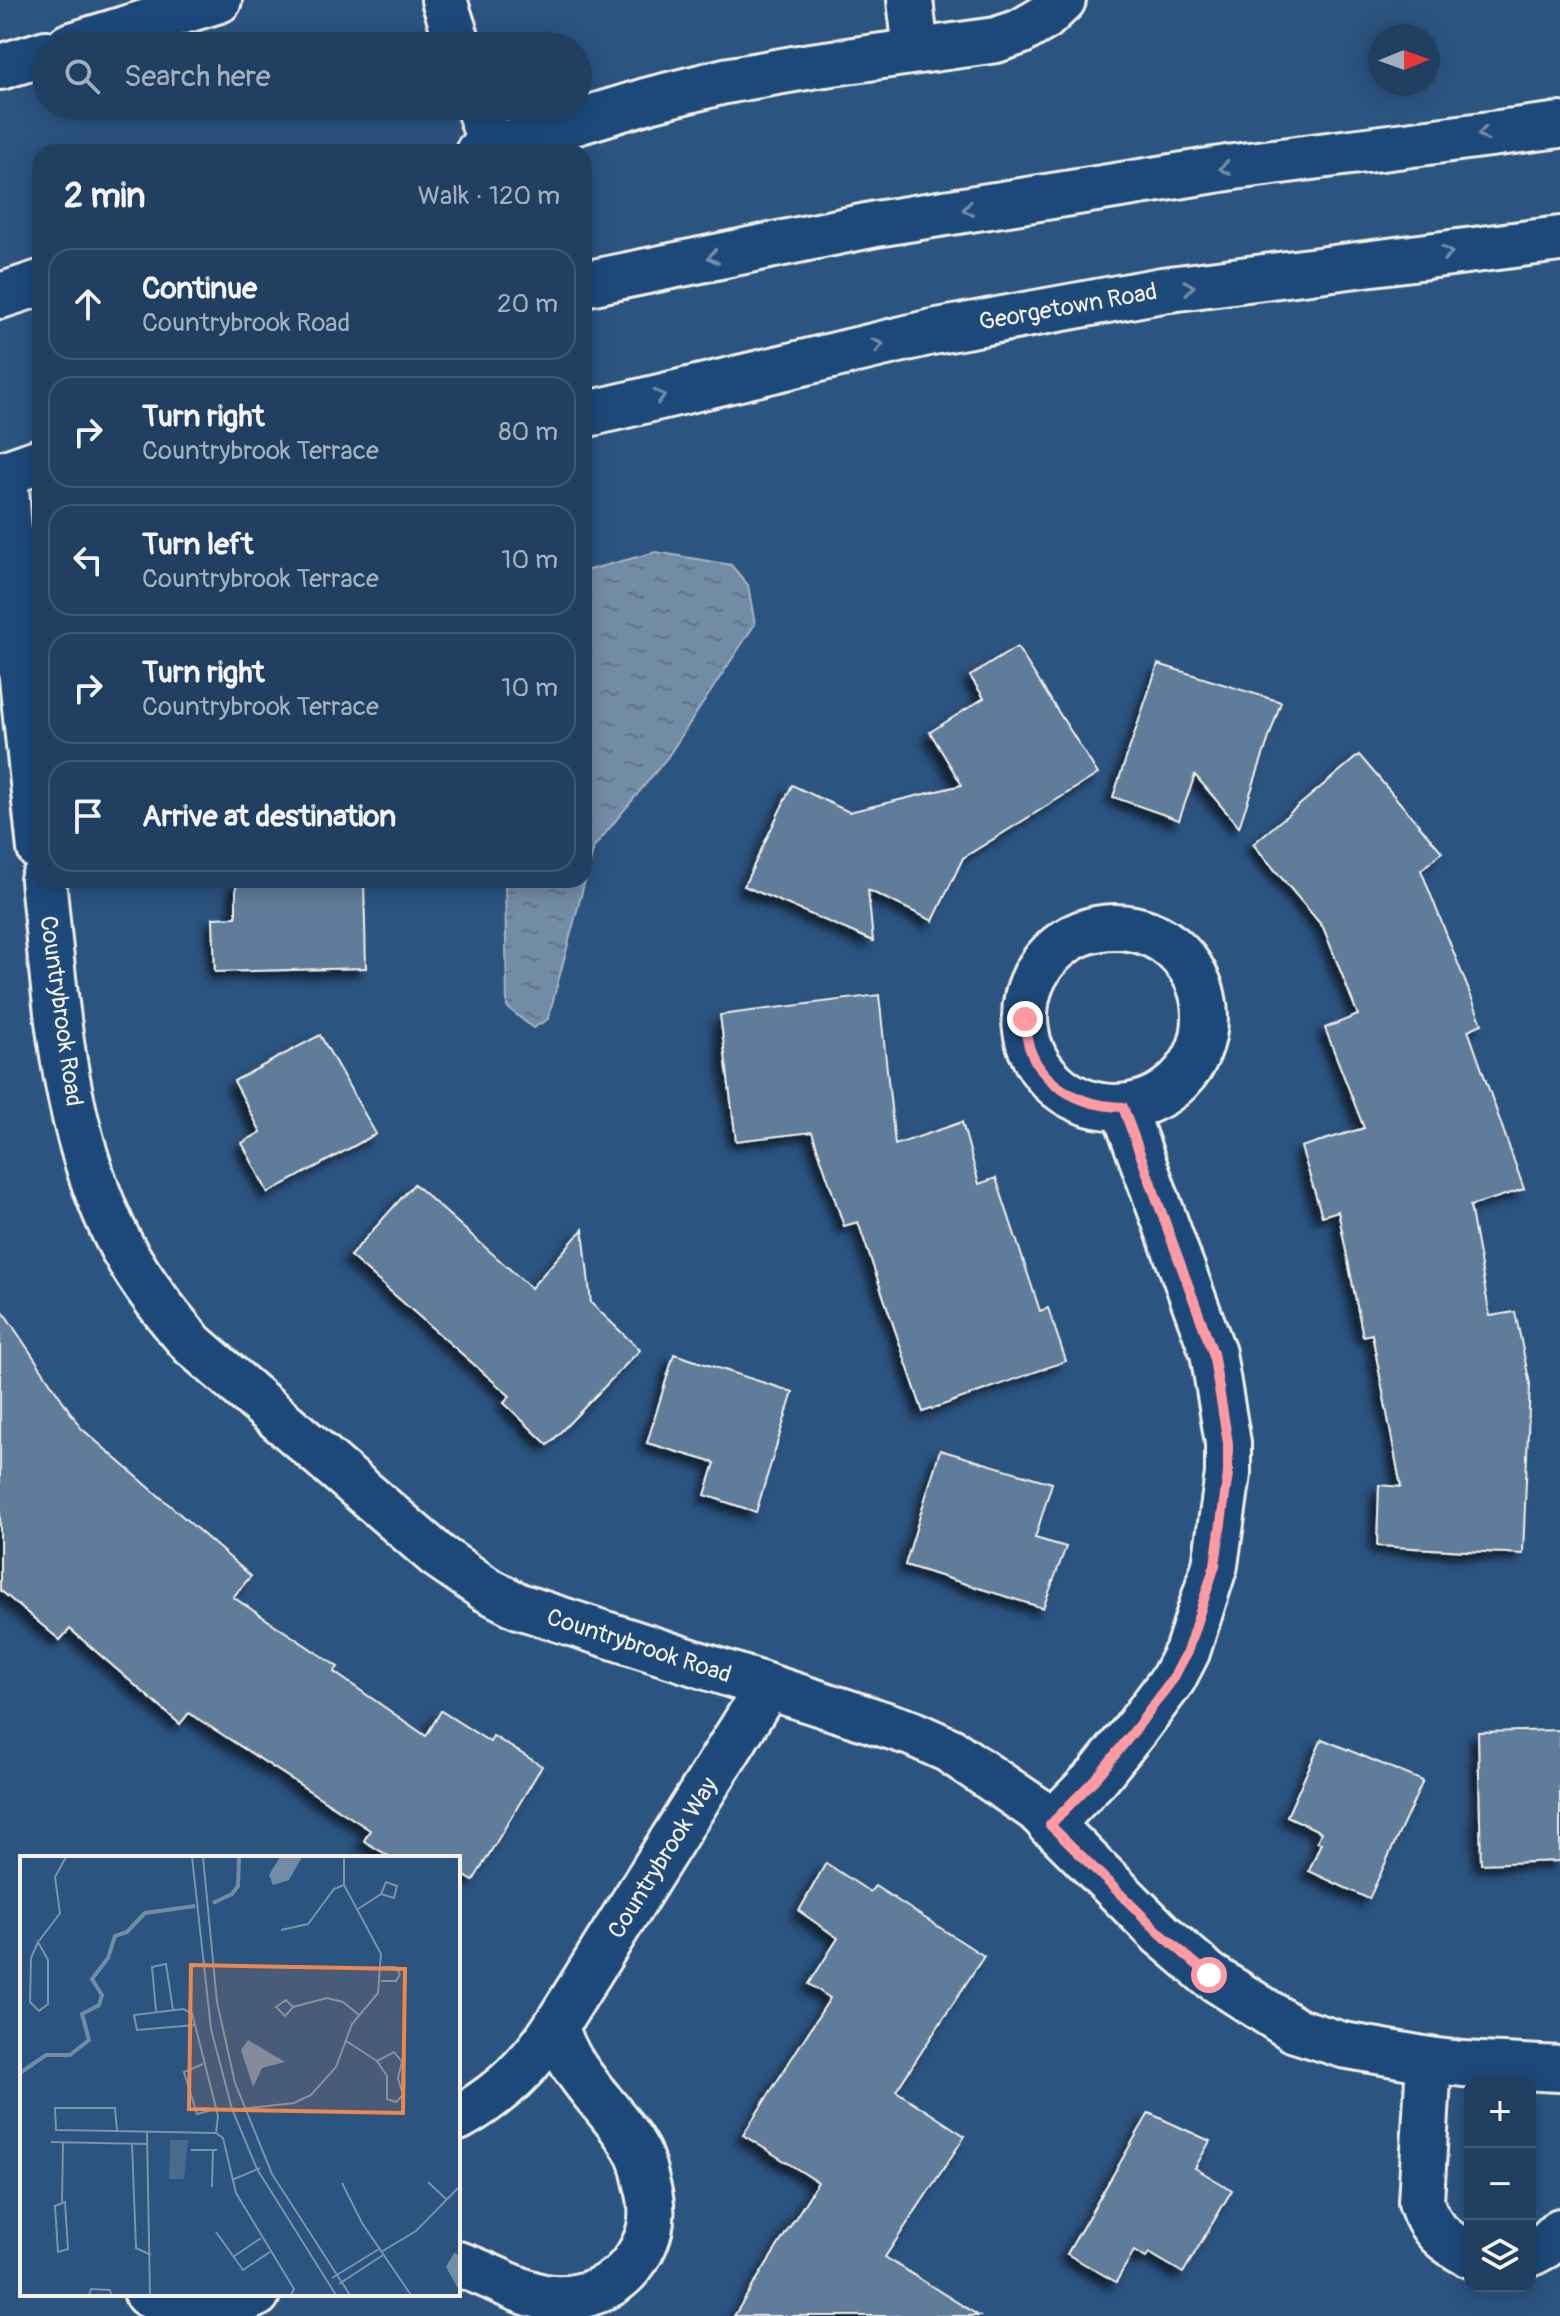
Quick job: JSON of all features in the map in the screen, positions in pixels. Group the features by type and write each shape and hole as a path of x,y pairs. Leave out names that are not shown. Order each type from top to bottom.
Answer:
{"street":[{"path":"115,32 219,0"},
{"path":"444,0 454,32"},
{"path":"910,0 916,51"},
{"path":"592,117 725,81 986,42 1008,36 1044,18 1063,0"},
{"path":"0,67 32,57"},
{"path":"480,120 484,144"},
{"path":"505,144 583,120"},
{"path":"592,282 876,224 1234,167 1560,125"},
{"name":"Georgetown Road","path":"592,413 932,332 1162,290 1560,239"},
{"path":"15,470 18,601 32,759"},
{"name":"Countrybrook Road","path":"44,888 60,1037 82,1143 111,1225 140,1276 183,1335 438,1556 486,1589 519,1606 930,1741 1002,1784 1036,1809 1161,1934 1209,1975 1295,2030 1343,2045 1429,2060 1560,2069"},
{"path":"1103,927 1130,928 1152,935 1172,947 1195,975 1201,991 1205,1028 1198,1053 1191,1064 1179,1080 1164,1092 1123,1107 1094,1105 1074,1098 1059,1088 1040,1068 1031,1052 1025,1028 1027,994 1041,964 1058,946 1072,937 1103,927"},
{"path":"1050,1825 1098,1776 1135,1730 1173,1679 1187,1652 1215,1565 1228,1474 1228,1443 1213,1353 1123,1107"},
{"name":"Countrybrook Way","path":"460,2117 505,2089 523,2071 556,2026 767,1688"},
{"path":"460,2265 535,2297 554,2300 578,2298 612,2284 644,2247 654,2210 639,2155 561,2047 556,2026"},
{"path":"1429,2060 1421,2202 1425,2218 1435,2231 1464,2252"},
{"path":"1536,2251 1560,2231"},
{"path":"150,2296 168,2306 196,2312 221,2310 252,2296"}],"water":[{"path":"656,552 731,565 748,585 755,624 667,758 594,847 592,854 592,569"},
{"path":"505,888 583,888 548,1019 533,1028 507,1007"}],"building":[{"path":"1017,647 1098,774 963,858 933,921 868,890 873,941 744,886 792,785 849,812 962,785 930,732 984,698 970,676"},
{"path":"1158,664 1281,702 1239,827 1195,775 1179,820 1113,797"},
{"path":"1359,755 1442,852 1421,870 1482,1024 1468,1030 1524,1189 1470,1206 1490,1316 1515,1312 1530,1384 1523,1554 1377,1546 1379,1485 1401,1487 1372,1334 1363,1336 1338,1211 1322,1216 1301,1147 1364,1128 1325,1028 1358,1015 1323,927 1253,844"},
{"path":"236,888 364,888 366,968 215,972 213,918 236,917"},
{"path":"879,995 895,1145 962,1122 979,1184 996,1178 1040,1311 1048,1308 1066,1361 923,1412 858,1222 844,1226 812,1132 736,1141 720,1015"},
{"path":"320,1035 376,1134 268,1193 242,1143 261,1132 234,1081"},
{"path":"414,1184 531,1288 583,1229 591,1303 640,1350 548,1445 504,1403 510,1396 350,1256"},
{"path":"0,1307 81,1428 251,1576 233,1597 338,1667 334,1672 426,1736 441,1711 490,1742 493,1736 542,1766 473,1881 460,1873 460,1856 389,1856 364,1841 370,1830 189,1713 180,1724 70,1629 60,1640 0,1590"},
{"path":"674,1354 793,1392 756,1512 705,1495 715,1463 647,1443"},
{"path":"940,1450 1052,1483 1035,1538 1066,1547 1043,1608 905,1565"},
{"path":"1560,1730 1560,1861 1481,1864 1478,1732"},
{"path":"1322,1739 1423,1781 1369,1899 1309,1871 1321,1843 1317,1842 1321,1832 1287,1816"},
{"path":"826,1863 870,1892 875,1886 984,1956 896,2091 965,2136 885,2257 979,2316 734,2316 818,2182 743,2135 830,1998 809,1984 838,1938 799,1911"},
{"path":"1149,2113 1210,2141 1195,2168 1232,2190 1183,2273 1149,2253 1146,2258 1134,2251 1116,2282 1067,2254"}],"route":[{"path":"1025,1019 1031,1052 1047,1077 1059,1088 1074,1098 1094,1105 1123,1107 1213,1353 1228,1443 1228,1474 1215,1565 1187,1652 1173,1679 1135,1730 1098,1776 1050,1825 1161,1934 1209,1975"}]}
